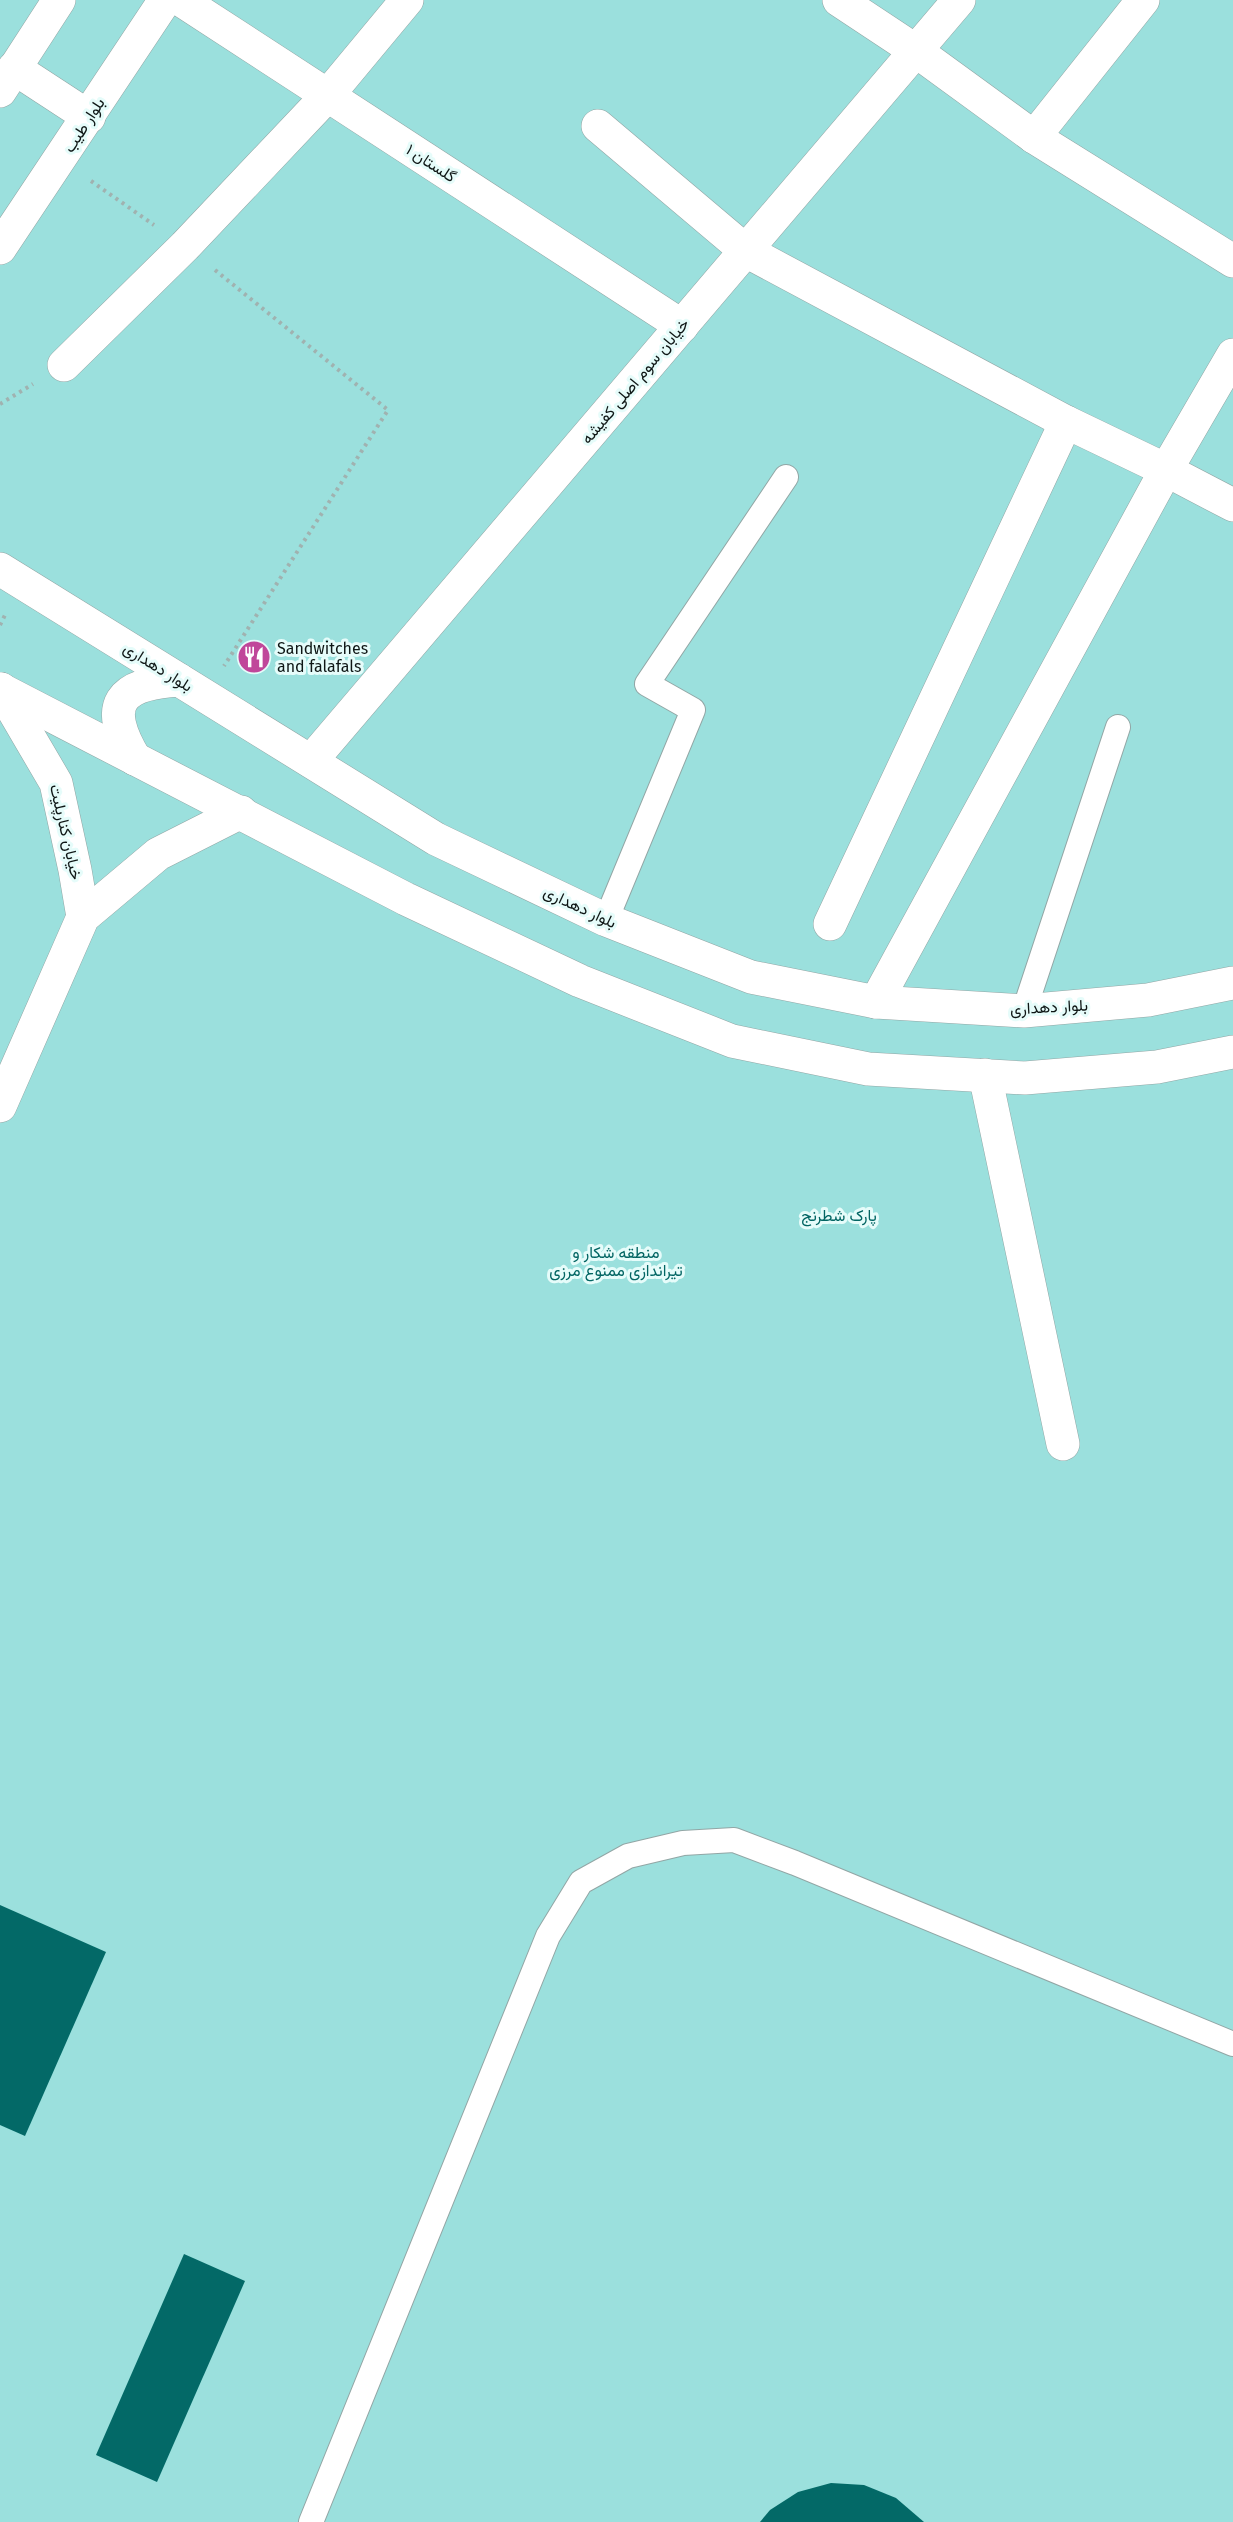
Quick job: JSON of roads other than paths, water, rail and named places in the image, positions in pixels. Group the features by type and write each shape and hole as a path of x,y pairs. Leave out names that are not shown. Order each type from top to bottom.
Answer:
{"street":[{"path":"59,0 7,80 89,117"},
{"name":"بلوار طیب","path":"0,248 61,160 165,0"},
{"name":"گلستان ۱","path":"181,0 682,326"},
{"path":"64,365 185,246 328,96 407,0"},
{"path":"839,0 916,51 1034,137 1233,261"},
{"name":"خیابان سوم اصلی کفیشه","path":"311,761 959,0"},
{"path":"1034,137 1143,0"},
{"path":"598,126 746,250 1066,422 1167,470 1233,505"},
{"path":"876,1002 1167,470 1233,355"},
{"path":"830,924 1066,422"},
{"name":"بلوار دهداری","path":"0,569 436,839 606,920 751,977 876,1002 1024,1011 1148,1000 1233,983"},
{"path":"135,759 123,740 117,716 122,698 136,687 155,682 192,688"},
{"path":"1,689 406,899 560,972 732,1041 868,1069 1024,1077 1157,1067 1233,1052"},
{"name":"خیابان کنارپلیت","path":"1,689 56,783 83,917"},
{"path":"0,1106 83,917 158,854 241,812"},
{"path":"985,1075 1063,1444"}],"lane":[{"path":"606,920 693,710 647,684 786,477"},
{"path":"1024,1011 1118,727"},
{"path":"311,2522 548,1936 581,1882 628,1856 683,1843 734,1840 805,1867 1233,2044"}],"place":[{"name":"Sandwitches and falafals","path":"254,657"}],"park label":[{"name":"پارک شطرنج","path":"839,1215"},
{"name":"منطقه شکار و تیراندازی ممنوع مرزی","path":"616,1261"}]}
